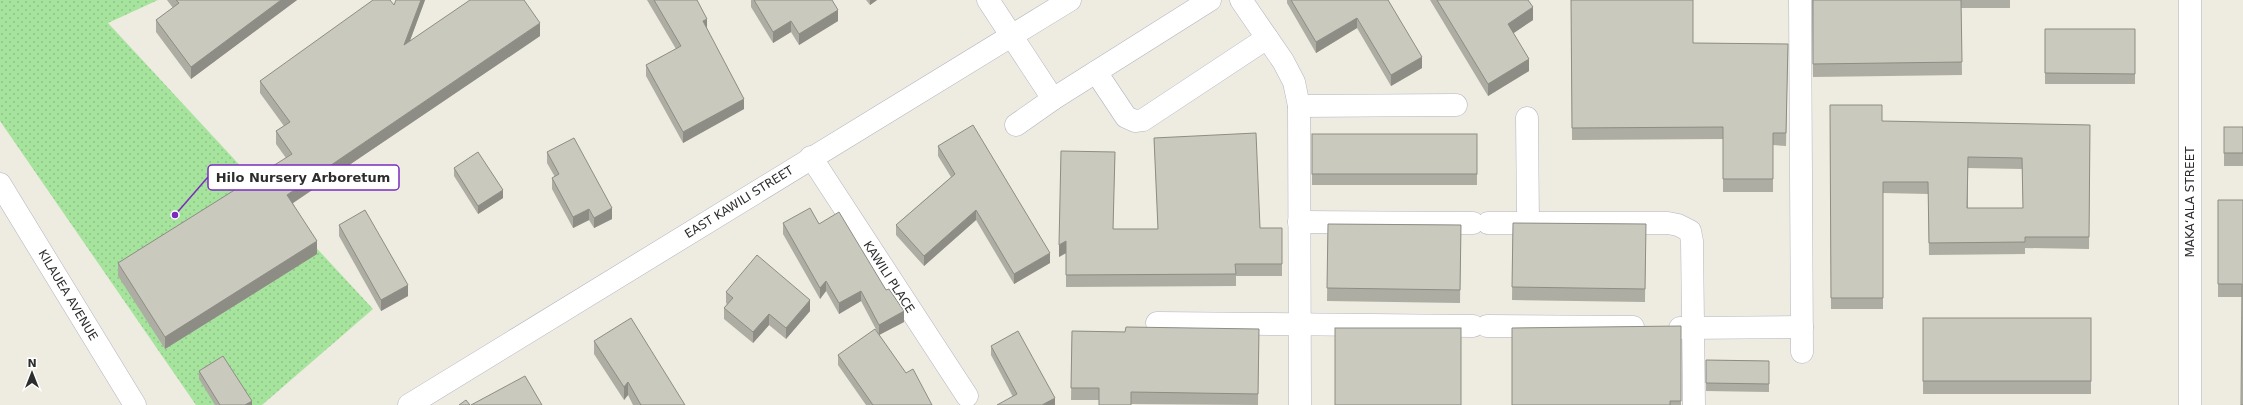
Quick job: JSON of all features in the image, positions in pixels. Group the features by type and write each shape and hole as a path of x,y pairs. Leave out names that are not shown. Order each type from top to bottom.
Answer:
{"street":[{"path":"988,0 1053,99"},
{"name":"EAST KAWILI STREET","path":"409,405 811,157 1070,0"},
{"path":"1016,125 1053,99 1210,0"},
{"path":"1800,0 1802,352"},
{"name":"MAKA‘ALA STREET","path":"2190,0 2190,405"},
{"path":"1250,3 1267,38 1294,82 1299,106 1300,405"},
{"path":"1096,72 1126,117 1135,121 1143,120 1267,38"},
{"path":"1299,106 1456,105"},
{"path":"1527,118 1528,223"},
{"name":"KAWILI PLACE","path":"811,157 967,396"},
{"name":"KILAUEA AVENUE","path":"0,184 135,405"},
{"path":"1299,222 1668,223 1678,225 1690,231 1692,242 1694,405"},
{"path":"1157,323 1658,328 1802,327"}],"green space":[{"path":"0,0 158,0 108,23 373,309 262,405 196,405 0,121"}],"building":[{"path":"176,0 281,0 191,67 156,20 179,3"},
{"path":"373,0 390,0 394,5 396,0 421,0 404,45 470,0 524,0 540,23 287,195 317,241 165,337 118,263 292,154 276,131 290,122 260,81"},
{"path":"654,0 697,0 707,19 703,21 744,99 683,132 646,65 681,46"},
{"path":"754,0 832,0 838,10 799,34 791,21 773,32"},
{"path":"1291,0 1388,0 1422,57 1391,75 1357,18 1316,42"},
{"path":"1437,0 1528,0 1533,7 1508,24 1529,59 1488,84"},
{"path":"1571,0 1693,0 1693,43 1788,44 1786,133 1773,133 1773,179 1723,179 1723,127 1572,128"},
{"path":"1813,0 1961,0 1962,62 1813,64"},
{"path":"2045,29 2135,29 2135,74 2045,73"},
{"path":"1830,105 1882,105 1882,121 2090,125 2089,237 2025,237 2025,242 1929,243 1928,182 1883,182 1883,298 1831,298","holes":["1968,157 2022,158 2023,208 1967,208"]},
{"path":"973,125 1050,253 1014,274 976,210 924,256 896,225 955,174 938,146"},
{"path":"2224,127 2243,127 2243,153 2224,153"},
{"path":"1256,133 1260,228 1282,228 1282,264 1235,264 1236,274 1066,275 1066,241 1059,245 1061,151 1115,152 1113,229 1158,229 1154,138"},
{"path":"1312,134 1477,134 1477,174 1312,174"},
{"path":"574,138 612,208 594,218 589,209 573,217 552,178 559,174 547,152"},
{"path":"478,152 503,190 478,206 454,168"},
{"path":"2218,200 2243,200 2243,405 2241,405 2242,284 2218,284"},
{"path":"810,208 819,224 839,212 886,290 889,289 904,311 879,325 861,291 839,303 826,281 820,288 783,223"},
{"path":"365,210 408,285 381,300 339,225"},
{"path":"1513,223 1646,224 1645,289 1512,287"},
{"path":"1328,224 1461,225 1460,290 1327,288"},
{"path":"757,255 810,300 786,328 769,314 753,332 724,308 733,298 726,292"},
{"path":"631,318 685,405 641,405 628,382 624,387 594,341"},
{"path":"1923,318 2091,318 2091,381 1923,381"},
{"path":"1681,326 1681,401 1670,401 1670,405 1512,405 1512,328"},
{"path":"1126,327 1259,329 1258,394 1131,392 1131,405 1099,405 1099,388 1071,388 1072,331 1125,332"},
{"path":"1335,328 1461,328 1461,405 1335,405"},
{"path":"875,329 906,373 913,369 932,405 873,405 838,355"},
{"path":"1018,331 1055,398 1042,405 997,405 1017,394 991,346"},
{"path":"223,356 252,401 245,405 220,405 199,371"},
{"path":"1706,360 1769,361 1769,384 1706,383"},
{"path":"525,376 542,405 471,405"},
{"path":"466,400 470,405 459,405"}],"place":[{"name":"Hilo Nursery Arboretum","path":"175,215"}]}
